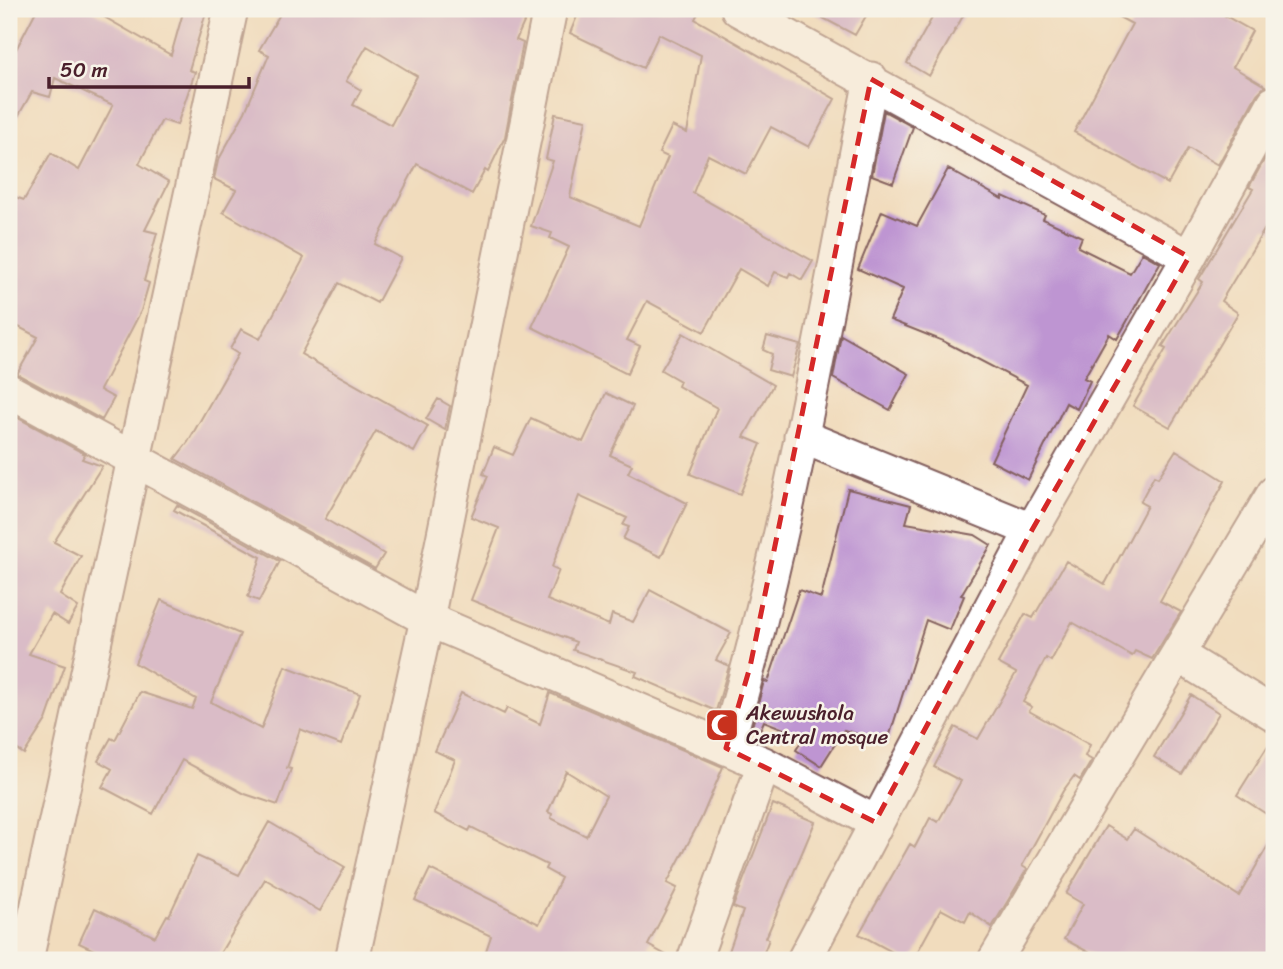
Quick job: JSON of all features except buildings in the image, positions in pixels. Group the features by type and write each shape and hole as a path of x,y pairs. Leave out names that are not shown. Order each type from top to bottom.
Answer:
{"street":[{"path":"26,960 231,9"},
{"path":"352,960 427,619 550,9"},
{"path":"738,9 871,79 1189,257"},
{"path":"726,748 750,667 801,436 871,79"},
{"path":"804,960 1032,530 1274,103"},
{"path":"9,391 133,456 427,619 764,764 875,822"},
{"path":"801,436 1032,530"},
{"path":"995,960 1274,493"},
{"path":"1178,655 1274,714"},
{"path":"694,960 764,764"}],"highlighted area":[{"path":"871,79 1189,257 1032,530 875,822 726,748 750,667"}],"place":[{"name":"Akewushola Central mosque","path":"722,725"}]}
